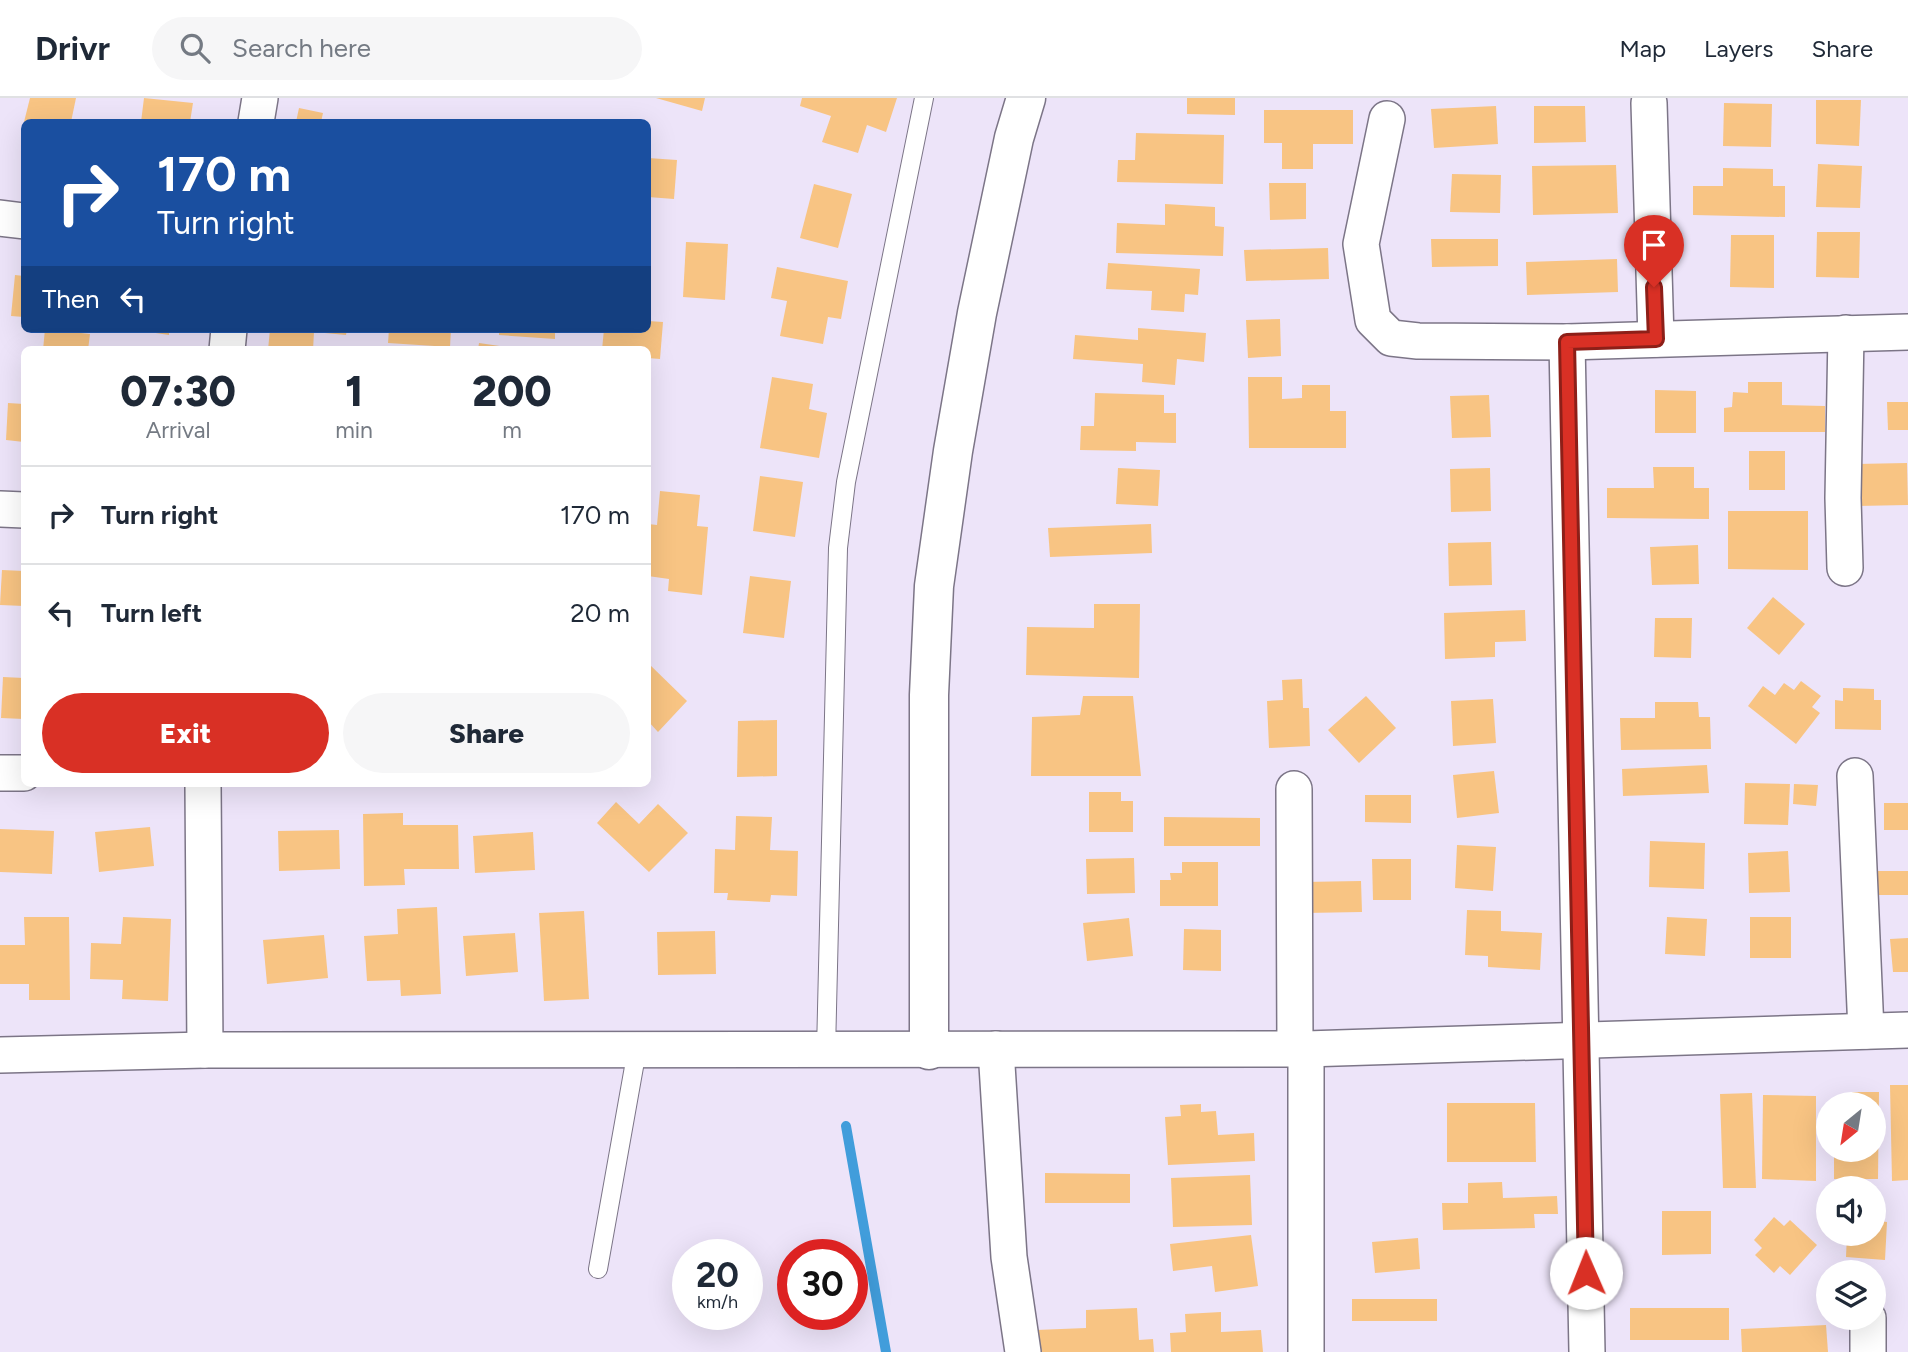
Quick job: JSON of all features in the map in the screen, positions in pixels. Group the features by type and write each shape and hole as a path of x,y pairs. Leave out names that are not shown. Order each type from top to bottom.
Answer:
{"street":[{"path":"256,119 260,98"},
{"path":"929,1050 929,695 934,586 953,451 977,313 1014,138 1026,98"},
{"path":"1649,103 1656,339"},
{"path":"1387,119 1361,244 1373,320 1391,338 1418,341 1567,342 1908,332"},
{"path":"0,218 21,221"},
{"path":"1845,568 1843,498 1846,333"},
{"path":"1567,342 1587,1352"},
{"path":"0,509 21,510"},
{"path":"0,773 21,773"},
{"path":"1855,776 1866,1031"},
{"path":"202,787 205,1050"},
{"path":"1294,789 1306,1352"},
{"path":"0,1055 205,1050 1300,1049 1580,1038 1908,1030"},
{"path":"996,1049 1009,1257 1023,1352"},
{"path":"1868,1330 1868,1352"}],"lane":[{"path":"827,1051 838,548 846,482 924,98"},
{"path":"598,1269 637,1050"}],"building":[{"path":"30,98 76,98 72,119 25,119"},
{"path":"144,98 193,103 190,119 141,119"},
{"path":"656,98 705,98 702,111"},
{"path":"802,98 897,98 886,132 867,125 858,153 822,142 831,116 800,106"},
{"path":"1187,98 1235,98 1235,115 1187,114"},
{"path":"1816,100 1861,100 1859,146 1816,144"},
{"path":"1724,103 1772,104 1771,147 1723,146"},
{"path":"1496,106 1498,144 1434,148 1431,109"},
{"path":"1534,106 1585,106 1586,142 1534,143"},
{"path":"299,108 323,113 322,119 297,119"},
{"path":"1264,110 1353,110 1353,144 1313,144 1313,169 1282,169 1282,143 1264,143"},
{"path":"1136,133 1224,135 1223,184 1117,182 1118,160 1135,160"},
{"path":"651,158 677,160 674,199 651,197"},
{"path":"1818,164 1862,166 1860,208 1816,207"},
{"path":"1616,165 1618,213 1533,215 1532,166"},
{"path":"1723,168 1773,169 1773,186 1785,186 1785,217 1693,215 1693,186 1723,186"},
{"path":"1452,174 1501,175 1500,213 1450,212"},
{"path":"1269,183 1306,183 1306,219 1270,220"},
{"path":"814,184 852,194 838,248 800,238"},
{"path":"1165,204 1215,207 1215,226 1224,227 1223,256 1116,253 1117,223 1165,225"},
{"path":"1817,232 1860,232 1859,278 1816,277"},
{"path":"1731,235 1774,235 1774,288 1730,287"},
{"path":"1431,239 1498,239 1498,266 1432,267"},
{"path":"686,242 728,244 725,300 683,297"},
{"path":"1328,248 1329,279 1246,281 1244,250"},
{"path":"1617,259 1618,292 1527,295 1526,262"},
{"path":"1108,263 1200,269 1198,295 1185,294 1184,312 1151,310 1152,291 1106,289"},
{"path":"777,267 848,281 841,319 828,317 823,344 780,336 787,301 771,298"},
{"path":"15,275 21,276 21,317 11,316"},
{"path":"1280,319 1281,356 1248,358 1246,320"},
{"path":"651,321 663,322 660,359 651,358 651,346 602,346 604,333 651,333"},
{"path":"1138,328 1206,333 1204,362 1177,359 1175,385 1142,382 1143,364 1073,359 1075,335 1138,340"},
{"path":"45,333 90,334 88,346 43,346"},
{"path":"270,333 314,333 313,346 268,346"},
{"path":"389,333 451,333 450,346 388,343"},
{"path":"555,333 555,339 499,335"},
{"path":"479,343 500,346 479,346"},
{"path":"772,377 813,384 809,409 827,413 819,458 760,448"},
{"path":"1248,377 1282,377 1282,399 1302,398 1302,385 1330,385 1330,411 1346,411 1346,448 1249,448"},
{"path":"1748,382 1782,382 1782,405 1825,406 1825,432 1724,432 1724,408 1732,407 1733,392 1748,393"},
{"path":"1655,390 1696,391 1696,433 1655,433"},
{"path":"1095,393 1164,395 1164,413 1176,413 1176,443 1136,442 1136,451 1080,450 1081,426 1094,426"},
{"path":"1489,395 1491,437 1452,438 1450,396"},
{"path":"1887,402 1908,402 1908,430 1888,430"},
{"path":"8,403 21,404 21,442 6,440"},
{"path":"1749,451 1785,451 1785,490 1749,490"},
{"path":"1907,463 1908,505 1857,506 1856,464"},
{"path":"1653,467 1694,467 1694,488 1709,488 1709,519 1607,518 1607,488 1654,488"},
{"path":"1118,468 1160,470 1158,506 1116,504"},
{"path":"1490,468 1491,511 1451,512 1450,469"},
{"path":"760,476 803,482 795,537 753,531"},
{"path":"660,491 700,495 697,526 708,527 702,595 668,591 669,579 651,576 651,524 657,525"},
{"path":"1728,511 1808,511 1808,570 1728,569"},
{"path":"1151,524 1152,553 1050,557 1048,528"},
{"path":"1491,542 1492,585 1449,586 1448,543"},
{"path":"1698,545 1699,584 1652,585 1650,547"},
{"path":"2,570 21,571 21,606 0,605"},
{"path":"750,576 791,581 784,638 743,633"},
{"path":"1773,597 1805,624 1779,655 1747,628"},
{"path":"1094,604 1140,604 1139,678 1026,675 1027,627 1094,628"},
{"path":"1525,610 1526,641 1495,642 1495,657 1445,659 1444,613"},
{"path":"1655,618 1692,618 1691,658 1654,657"},
{"path":"651,666 687,701 658,732 651,724"},
{"path":"3,677 21,678 21,719 1,718"},
{"path":"1302,679 1303,708 1309,708 1310,746 1269,748 1267,701 1283,700 1282,680"},
{"path":"1801,681 1821,696 1812,707 1820,713 1796,744 1748,706 1763,686 1775,695 1784,683 1794,690"},
{"path":"1843,688 1874,689 1874,700 1881,700 1881,730 1835,729 1835,700 1843,701"},
{"path":"1083,696 1133,696 1141,776 1031,776 1032,717 1080,715"},
{"path":"1366,696 1396,728 1359,763 1328,730"},
{"path":"1493,699 1496,743 1453,746 1451,701"},
{"path":"1655,702 1698,702 1699,717 1710,717 1711,749 1621,750 1620,718 1655,718"},
{"path":"777,720 777,776 737,777 738,721"},
{"path":"1707,765 1709,793 1623,796 1622,769"},
{"path":"1494,771 1499,813 1457,818 1453,775"},
{"path":"1745,783 1790,784 1788,825 1744,824"},
{"path":"1794,784 1818,785 1816,806 1793,804"},
{"path":"1089,792 1121,792 1121,801 1133,801 1133,832 1089,832"},
{"path":"1365,795 1411,795 1411,823 1365,822"},
{"path":"616,802 639,824 658,804 688,833 649,872 597,823"},
{"path":"1884,803 1908,803 1908,830 1884,830"},
{"path":"403,813 403,825 458,825 459,869 404,869 405,885 364,886 363,814"},
{"path":"736,816 772,817 770,850 798,851 797,896 771,895 770,902 727,900 728,893 714,893 715,849 735,850"},
{"path":"1164,817 1260,818 1260,846 1164,846"},
{"path":"150,827 154,866 99,872 95,832"},
{"path":"0,829 54,831 52,874 0,872"},
{"path":"339,830 340,869 279,871 278,831"},
{"path":"533,832 535,870 475,873 473,836"},
{"path":"1650,841 1705,843 1704,889 1649,887"},
{"path":"1457,845 1496,847 1493,891 1455,888"},
{"path":"1788,851 1790,892 1749,893 1748,853"},
{"path":"1134,858 1135,893 1087,894 1086,859"},
{"path":"1372,859 1411,859 1411,900 1373,900"},
{"path":"1182,862 1218,862 1218,906 1160,906 1160,880 1171,880 1170,873 1182,873"},
{"path":"1878,871 1908,871 1908,895 1878,895"},
{"path":"1361,881 1362,912 1305,913 1303,882"},
{"path":"437,907 441,994 401,996 400,980 367,981 364,936 398,934 397,909"},
{"path":"1467,910 1501,911 1501,931 1542,933 1540,970 1488,967 1488,956 1465,955"},
{"path":"584,911 589,999 544,1001 539,913"},
{"path":"24,917 69,917 70,1000 29,1000 29,984 0,984 0,945 25,945"},
{"path":"123,917 171,919 168,1001 122,999 123,980 90,979 91,943 121,944"},
{"path":"1667,917 1707,919 1705,956 1665,954"},
{"path":"1750,917 1791,917 1791,958 1750,958"},
{"path":"1129,918 1133,956 1087,961 1083,923"},
{"path":"1184,929 1221,930 1221,971 1183,970"},
{"path":"715,931 716,974 658,975 657,932"},
{"path":"515,933 518,972 466,976 463,936"},
{"path":"324,935 328,978 267,984 263,940"},
{"path":"1908,938 1908,972 1893,972 1890,939"},
{"path":"1890,1085 1908,1085 1908,1180 1892,1181"},
{"path":"1752,1093 1756,1188 1723,1188 1720,1094"},
{"path":"1763,1095 1816,1096 1816,1181 1762,1179"},
{"path":"1447,1103 1535,1103 1536,1162 1447,1162"},
{"path":"1201,1104 1201,1112 1216,1111 1218,1135 1254,1133 1255,1161 1168,1165 1165,1117 1181,1116 1180,1105"},
{"path":"1834,1162 1878,1162 1878,1176 1834,1176"},
{"path":"1045,1173 1130,1174 1130,1203 1045,1203"},
{"path":"1250,1175 1252,1225 1173,1227 1171,1178"},
{"path":"1502,1182 1503,1198 1557,1196 1558,1214 1534,1214 1535,1228 1443,1230 1442,1203 1468,1203 1468,1183"},
{"path":"1662,1211 1711,1211 1711,1254 1662,1255"},
{"path":"1774,1217 1784,1226 1790,1220 1816,1246 1790,1275 1780,1266 1774,1273 1755,1255 1762,1248 1754,1240"},
{"path":"1251,1235 1258,1286 1215,1292 1212,1266 1173,1271 1170,1244"},
{"path":"1418,1238 1420,1269 1375,1273 1372,1242"},
{"path":"1846,1246 1886,1246 1885,1260 1846,1257"},
{"path":"1352,1299 1437,1299 1437,1321 1352,1321"},
{"path":"1137,1308 1139,1340 1153,1339 1154,1352 1037,1352 1036,1330 1086,1328 1086,1310"},
{"path":"1630,1308 1729,1308 1729,1340 1630,1340"},
{"path":"1221,1312 1221,1332 1261,1330 1263,1352 1171,1352 1170,1333 1186,1332 1185,1314"},
{"path":"1816,1325 1816,1330 1826,1330 1828,1352 1742,1352 1741,1329"}],"waterway":[{"path":"846,1126 886,1352"}],"route":[{"path":"1586,1273 1567,342 1656,339 1654,287"}]}
